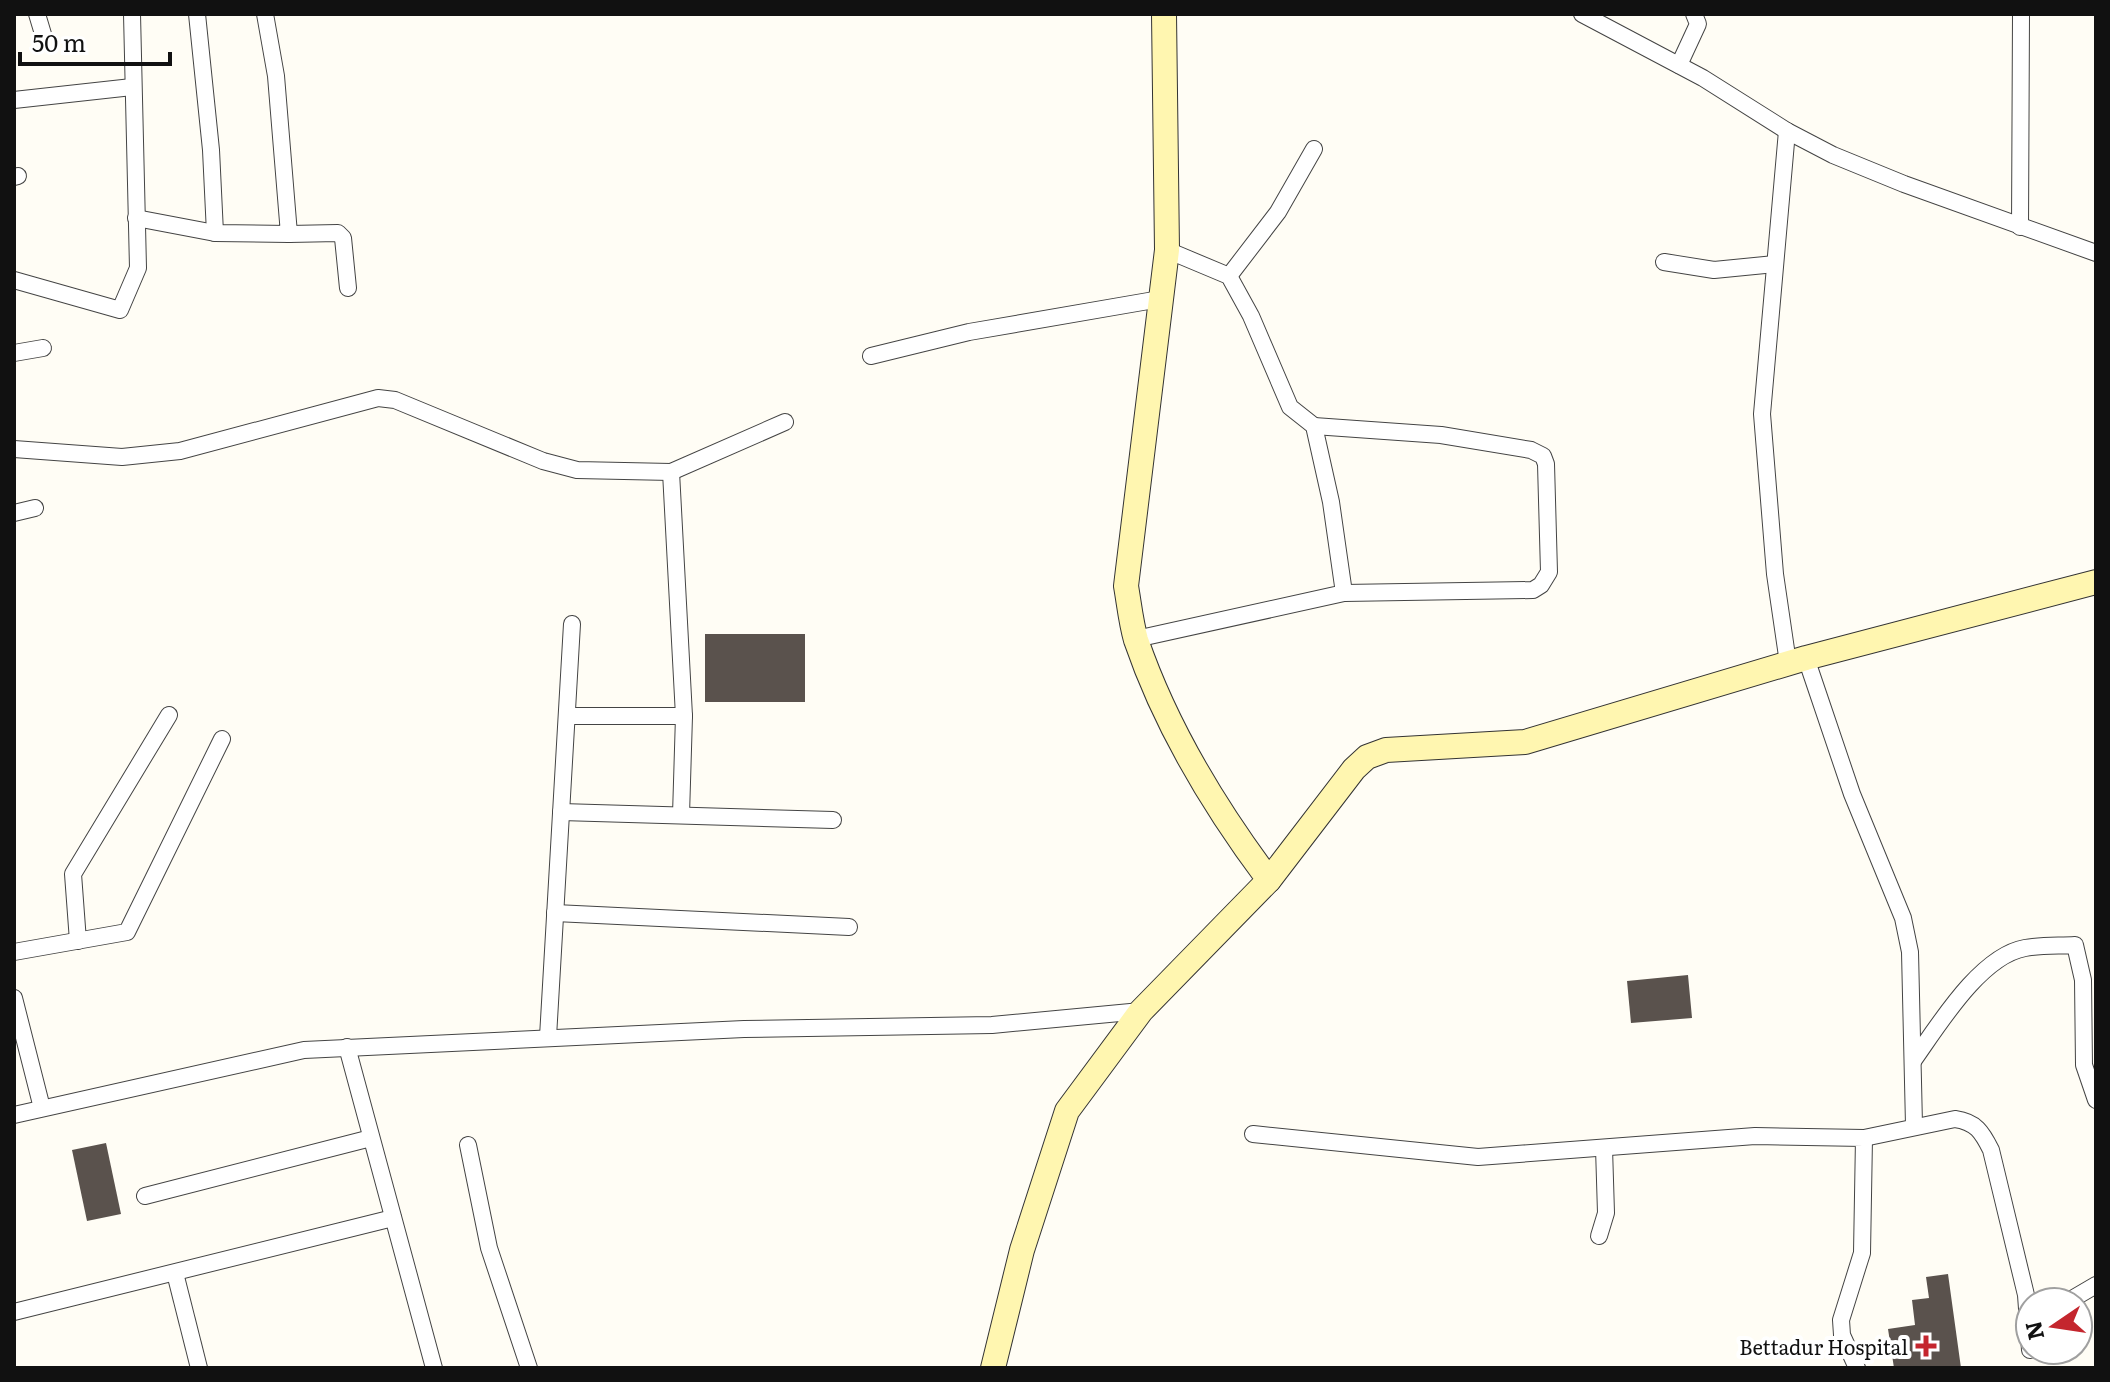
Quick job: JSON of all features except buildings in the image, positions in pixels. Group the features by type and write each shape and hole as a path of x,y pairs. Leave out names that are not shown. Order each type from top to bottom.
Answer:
{"main road":[{"path":"1164,14 1167,250 1126,586 1136,639 1191,762 1229,826 1269,880"},
{"path":"993,1368 1022,1250 1067,1111 1141,1011 1269,880 1367,757 1386,750 1525,742 1797,661 2096,582"}],"street":[{"path":"37,14 43,34"},
{"path":"14,280 120,310 138,268 132,14"},
{"path":"197,14 211,150 215,233"},
{"path":"265,14 276,76 289,234"},
{"path":"1582,14 1679,65 1787,131 1904,184 2096,253"},
{"path":"2020,227 2021,14"},
{"path":"1679,65 1696,19"},
{"path":"14,100 132,87"},
{"path":"1787,131 1762,414 1775,574 1797,661 1903,918 1910,952 1914,1125"},
{"path":"1229,276 1278,212 1314,149"},
{"path":"136,218 215,233 338,233 343,238 348,288"},
{"path":"1136,639 1344,593 1533,590 1541,585 1549,572 1546,464 1543,456 1531,450 1441,435 1314,426 1290,407 1251,316 1229,276 1167,250"},
{"path":"1664,262 1714,270 1775,264"},
{"path":"871,356 969,332 1160,299"},
{"path":"14,353 43,348"},
{"path":"14,449 122,457 180,451 378,398 395,400 543,461 577,470 671,472 785,422"},
{"path":"1314,426 1331,502 1344,593"},
{"path":"671,472 684,716 681,815"},
{"path":"14,513 35,508"},
{"path":"548,1037 572,624"},
{"path":"78,941 73,874 169,715"},
{"path":"567,716 684,716"},
{"path":"14,952 127,932 222,739"},
{"path":"561,812 833,820"},
{"path":"555,913 849,927"},
{"path":"1913,1061 1957,999 1993,964 2023,948 2075,945 2083,980 2084,1065 2096,1100"},
{"path":"14,998 42,1108"},
{"path":"14,1115 304,1050 548,1037 992,1025 1141,1011"},
{"path":"347,1047 434,1368"},
{"path":"1253,1134 1478,1157 1755,1136 1864,1138 1914,1125 1955,1119 1982,1130 1991,1150 2024,1286"},
{"path":"145,1196 371,1138"},
{"path":"1857,1368 1842,1335 1841,1320 1862,1253 1864,1138"},
{"path":"468,1145 489,1248 529,1368"},
{"path":"1599,1236 1606,1213 1604,1148"},
{"path":"14,1312 393,1218"},
{"path":"175,1273 199,1368"}],"place":[{"name":"Bettadur Hospital","path":"1926,1346"}]}
